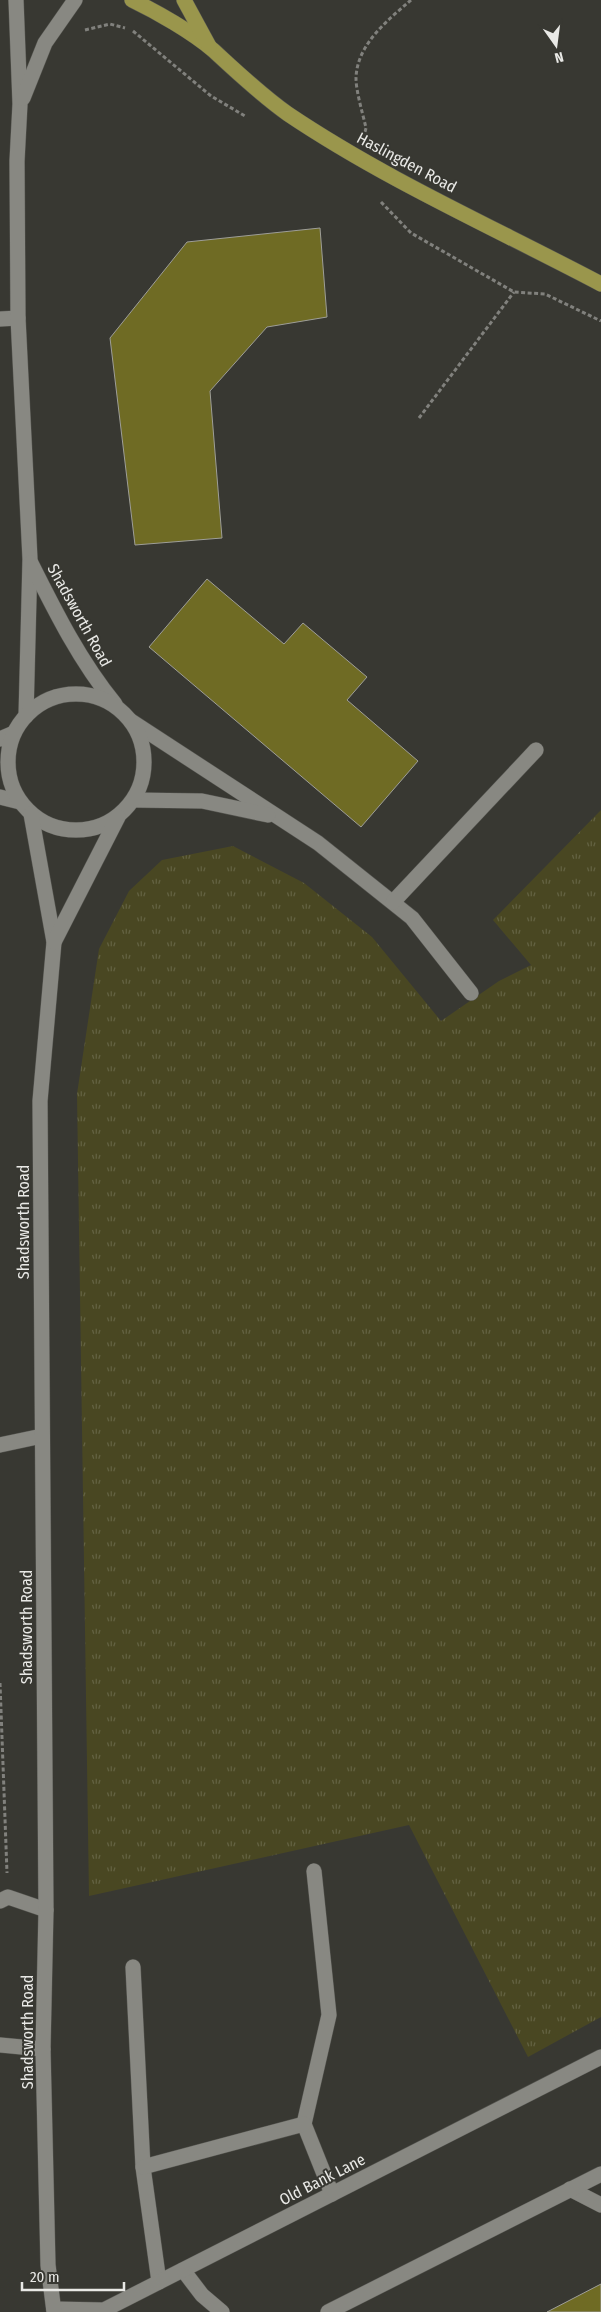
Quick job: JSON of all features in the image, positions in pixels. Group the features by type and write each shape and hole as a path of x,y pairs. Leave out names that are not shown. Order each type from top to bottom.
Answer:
{"highway":[{"name":"Haslingden Road","path":"132,0 150,9 211,49 236,73 287,113 359,157 601,284"},
{"name":"Haslingden Road","path":"184,0 211,49"}],"main road":[{"name":"Shadsworth Road","path":"16,0 20,104 17,160 18,318 30,559 26,716"},
{"name":"Shadsworth Road","path":"20,104 45,43 75,0"},
{"path":"0,319 18,318"},
{"name":"Shadsworth Road","path":"30,559 76,649 97,681 131,721 141,739 145,760 142,781 134,800 118,817 54,942"},
{"name":"Shadsworth Road","path":"118,817 97,828 74,831 51,826 31,814 20,802 10,780 7,736 26,716 42,703 62,696 82,694 103,699 121,710"},
{"path":"131,721 318,843 393,902 412,918 471,992"},
{"path":"393,902 536,750"},
{"path":"0,797 20,802"},
{"path":"134,800 202,801 276,817"},
{"name":"Shadsworth Road","path":"31,814 54,942 40,1101 46,1910 43,2048 48,2265 54,2310"},
{"path":"0,1445 42,1436"},
{"path":"314,1871 329,2015 304,2124 332,2194"},
{"path":"4,1899 46,1910"},
{"path":"133,1967 143,2167 159,2282"},
{"path":"0,2046 43,2048"},
{"name":"Old Bank Lane","path":"54,2310 104,2310 601,2057"},
{"path":"143,2167 304,2124"},
{"path":"328,2312 601,2174"},
{"path":"570,2189 601,2205"},
{"path":"183,2270 202,2295 222,2312"}],"path":[{"path":"359,157 366,128 356,78 364,48 381,26 411,0"},
{"path":"419,418 514,292"},
{"path":"0,1684 4,1899"}],"green space":[{"path":"601,810 601,2017 528,2057 409,1825 89,1896 77,1094 99,949 129,891 162,860 233,846 304,883 372,937 441,1021 499,981 531,965 493,920"}],"building":[{"path":"320,228 327,317 267,327 210,391 222,538 135,545 110,338 187,242"},
{"path":"207,579 284,644 303,623 367,677 347,700 418,761 361,827 149,647"},
{"path":"601,2284 601,2312 547,2312"}]}
